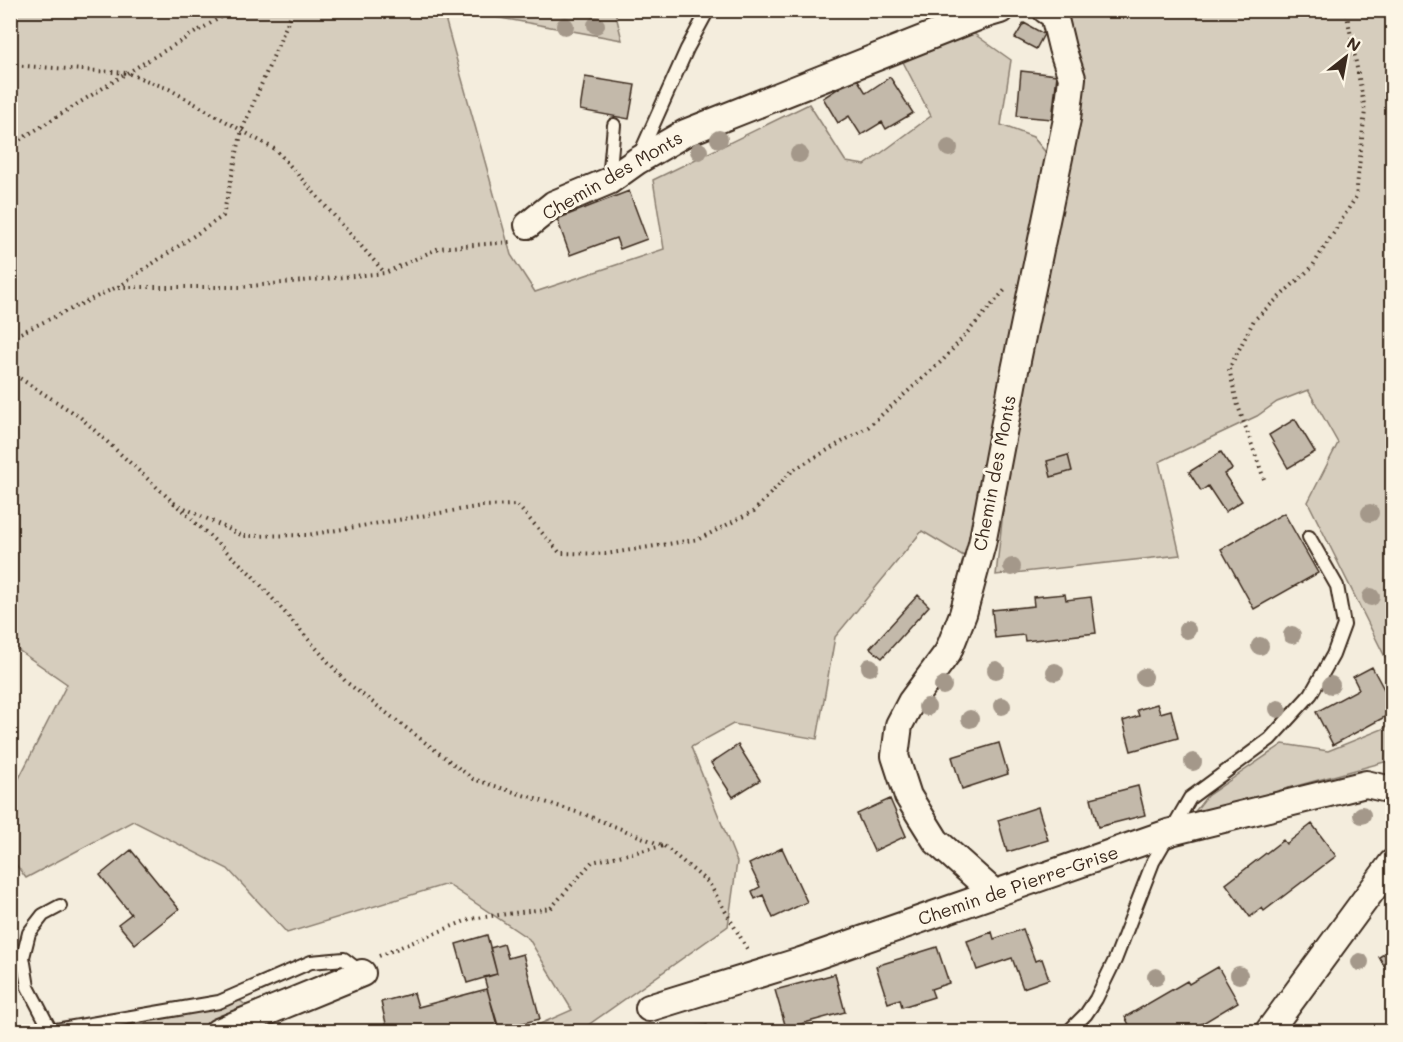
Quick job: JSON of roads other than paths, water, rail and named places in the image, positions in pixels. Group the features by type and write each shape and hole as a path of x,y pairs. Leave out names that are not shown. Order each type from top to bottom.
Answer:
{"street":[{"name":"Chemin des Monts","path":"528,225 554,204 609,181 637,161 685,133 1000,10"},
{"name":"Chemin des Monts","path":"994,893 936,841 908,796 895,756 899,724 911,702 948,652 963,614 982,544 1067,119 1072,78 1054,15 1046,10"},
{"name":"Chemin de Pierre-Grise","path":"649,1008 762,974 1171,832 1366,784 1392,790"},
{"path":"1268,1032 1392,863"},
{"path":"218,1032 362,973"}],"lane":[{"path":"637,161 687,49 708,10"},
{"path":"609,181 614,125"},
{"path":"1068,1032 1086,1014 1101,989 1153,862 1190,798 1270,739 1311,694 1333,655 1344,625 1337,586 1309,537"},
{"path":"51,1031 28,987 24,957 28,933 43,915 60,906"},
{"path":"44,1032 219,1002 311,962 344,959 362,973"}]}
